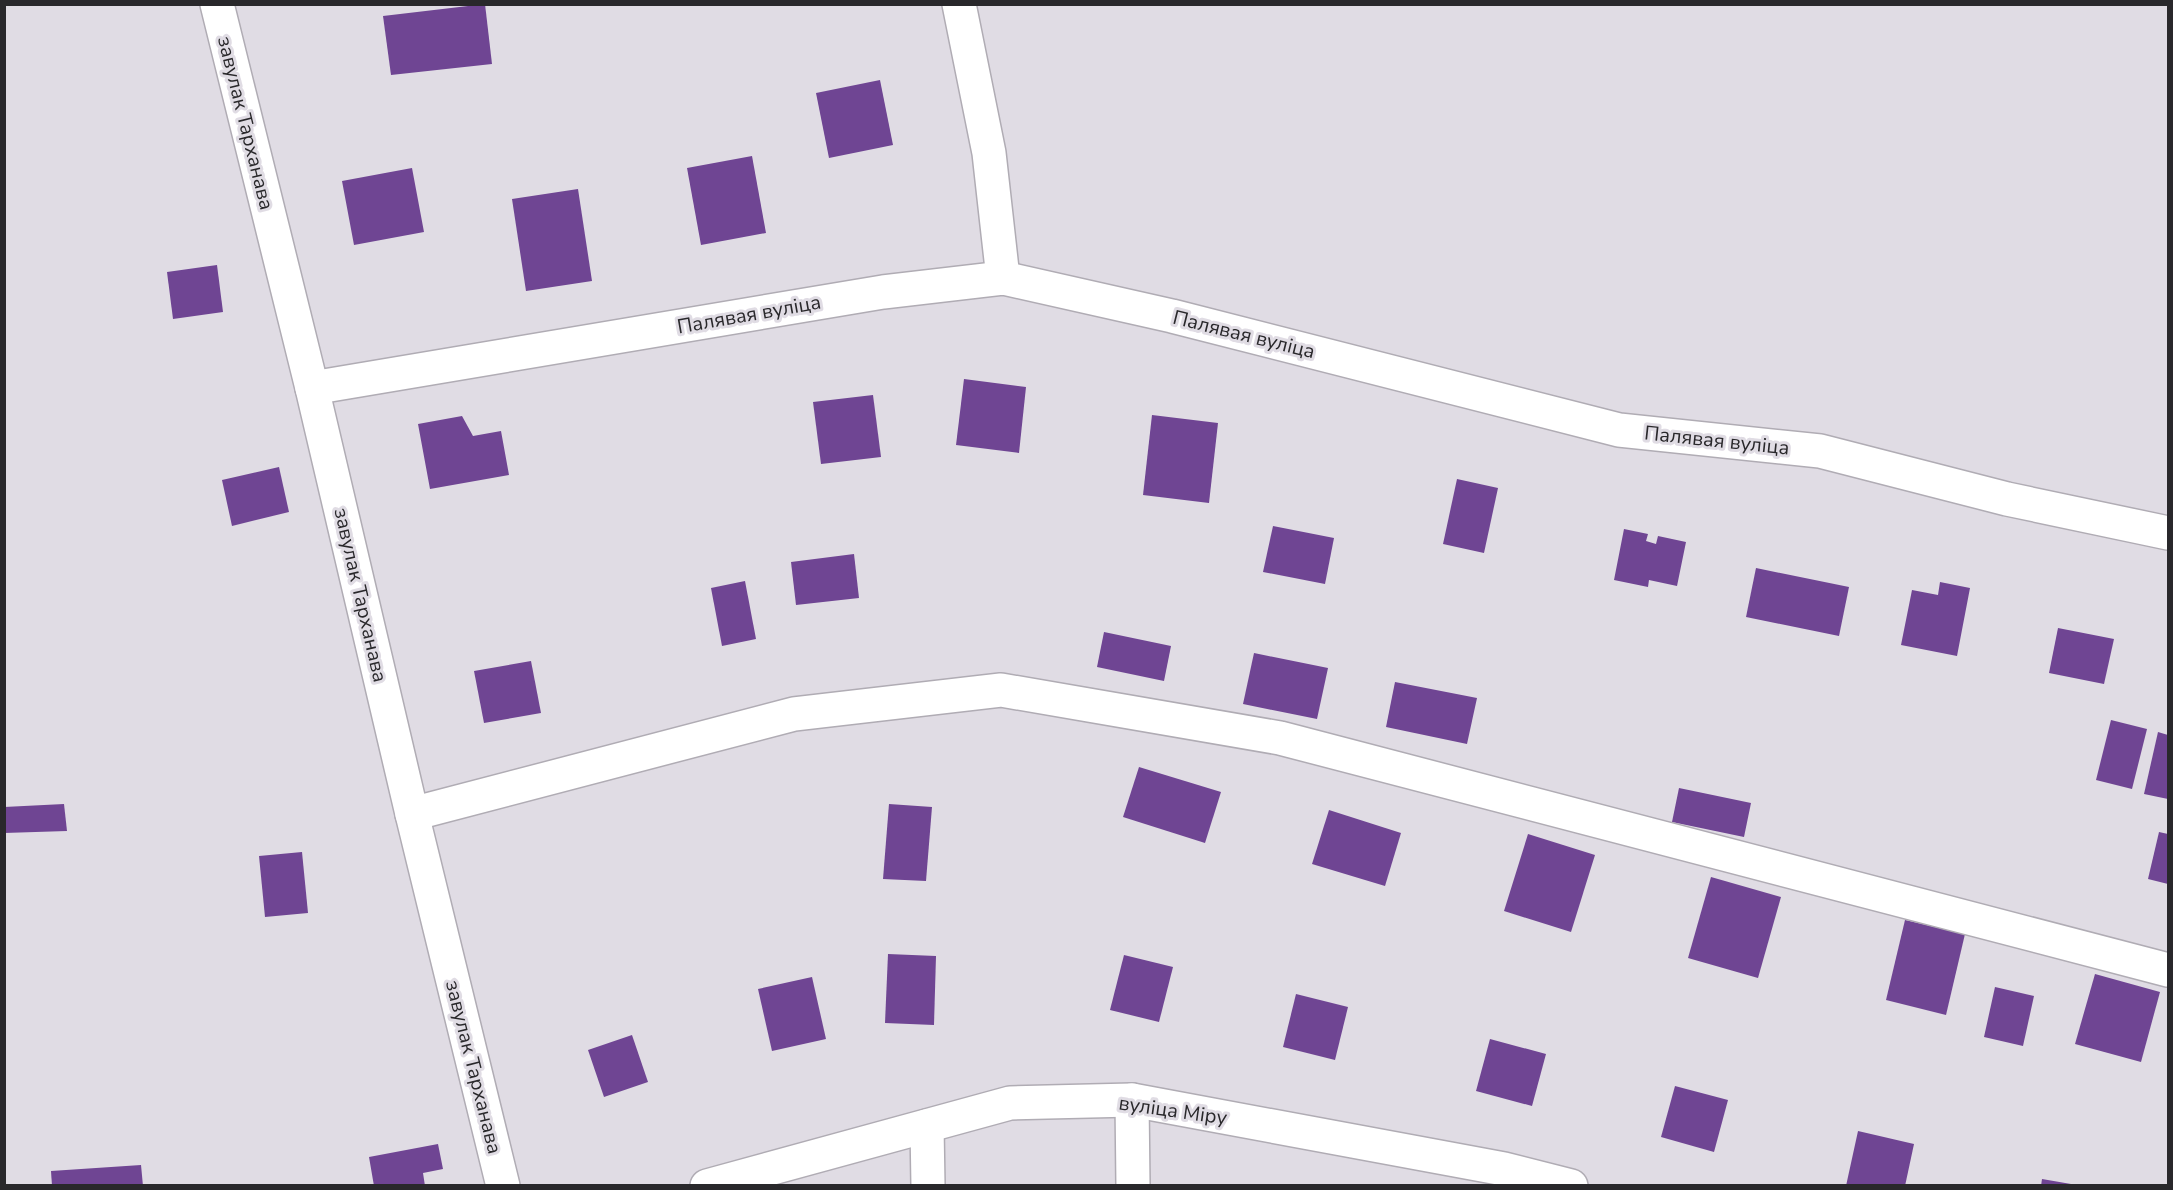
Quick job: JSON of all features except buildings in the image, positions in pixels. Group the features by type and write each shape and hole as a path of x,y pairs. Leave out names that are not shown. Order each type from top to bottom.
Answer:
{"street":[{"name":"завулак Тарханава","path":"217,4 312,388 412,814 503,1185"},
{"path":"959,4 989,153 1003,278"},
{"name":"Палявая вуліца","path":"312,388 883,292 1003,278 1172,316 1619,430 1820,451 2007,499 2169,533"},
{"path":"412,814 794,714 1001,690 1280,738 2169,970"},
{"path":"1131,1100 1133,1185"},
{"name":"вуліца Міру","path":"707,1185 1010,1103 1131,1100 1492,1167 1571,1185"},
{"path":"927,1126 928,1185"}]}
